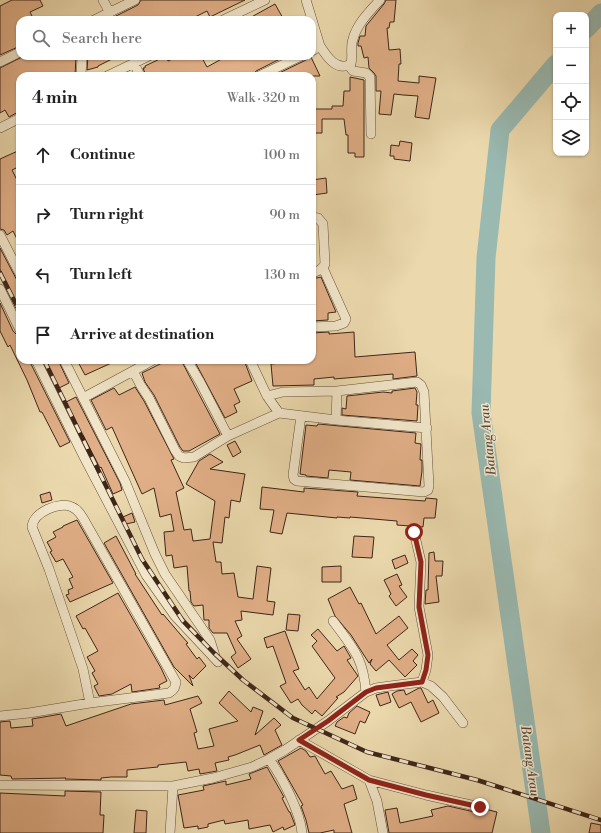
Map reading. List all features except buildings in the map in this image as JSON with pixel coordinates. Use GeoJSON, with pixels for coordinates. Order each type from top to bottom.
{"type":"FeatureCollection","features":[{"type":"Feature","properties":{"kind":"street"},"geometry":{"type":"LineString","coordinates":[[103,0],[110,13]]}},
{"type":"Feature","properties":{"kind":"street"},"geometry":{"type":"LineString","coordinates":[[103,16],[135,0]]}},
{"type":"Feature","properties":{"kind":"street"},"geometry":{"type":"LineString","coordinates":[[231,16],[265,0]]}},
{"type":"Feature","properties":{"kind":"street"},"geometry":{"type":"LineString","coordinates":[[306,0],[309,16]]}},
{"type":"Feature","properties":{"kind":"street"},"geometry":{"type":"LineString","coordinates":[[349,66],[352,61],[353,39],[356,32],[361,22],[380,0]]}},
{"type":"Feature","properties":{"kind":"street"},"geometry":{"type":"LineString","coordinates":[[316,49],[338,66],[349,66]]}},
{"type":"Feature","properties":{"kind":"street"},"geometry":{"type":"LineString","coordinates":[[0,62],[16,54]]}},
{"type":"Feature","properties":{"kind":"street"},"geometry":{"type":"LineString","coordinates":[[82,60],[82,72]]}},
{"type":"Feature","properties":{"kind":"street"},"geometry":{"type":"LineString","coordinates":[[115,72],[140,60]]}},
{"type":"Feature","properties":{"kind":"street"},"geometry":{"type":"LineString","coordinates":[[268,72],[293,60]]}},
{"type":"Feature","properties":{"kind":"street"},"geometry":{"type":"LineString","coordinates":[[134,63],[138,72]]}},
{"type":"Feature","properties":{"kind":"street"},"geometry":{"type":"LineString","coordinates":[[349,66],[353,71],[366,73],[370,77],[371,134]]}},
{"type":"Feature","properties":{"kind":"street"},"geometry":{"type":"LineString","coordinates":[[0,128],[16,120]]}},
{"type":"Feature","properties":{"kind":"street"},"geometry":{"type":"LineString","coordinates":[[316,218],[323,224],[325,264],[323,268],[316,272]]}},
{"type":"Feature","properties":{"kind":"street"},"geometry":{"type":"LineString","coordinates":[[0,235],[16,266]]}},
{"type":"Feature","properties":{"kind":"street"},"geometry":{"type":"LineString","coordinates":[[316,327],[336,326],[344,323],[346,319],[323,268]]}},
{"type":"Feature","properties":{"kind":"street"},"geometry":{"type":"LineString","coordinates":[[0,289],[16,322]]}},
{"type":"Feature","properties":{"kind":"street"},"geometry":{"type":"LineString","coordinates":[[38,364],[84,457],[146,575],[175,616],[218,662],[210,640],[165,574],[125,481],[66,364]]}},
{"type":"Feature","properties":{"kind":"street"},"geometry":{"type":"LineString","coordinates":[[84,398],[144,364]]}},
{"type":"Feature","properties":{"kind":"street"},"geometry":{"type":"LineString","coordinates":[[189,364],[228,436]]}},
{"type":"Feature","properties":{"kind":"street"},"geometry":{"type":"LineString","coordinates":[[252,364],[267,396],[279,413]]}},
{"type":"Feature","properties":{"kind":"street"},"geometry":{"type":"LineString","coordinates":[[133,371],[149,398],[175,450],[179,456],[184,458],[194,457],[228,436],[279,413],[336,420],[427,428]]}},
{"type":"Feature","properties":{"kind":"street"},"geometry":{"type":"LineString","coordinates":[[267,396],[283,392],[337,391],[417,382],[421,385],[424,392],[427,428],[428,490],[424,492],[297,482],[293,475],[301,416]]}},
{"type":"Feature","properties":{"kind":"street"},"geometry":{"type":"LineString","coordinates":[[336,420],[337,391]]}},
{"type":"Feature","properties":{"kind":"street"},"geometry":{"type":"LineString","coordinates":[[0,716],[29,713],[90,702],[169,693],[175,688],[176,682],[80,513],[72,507],[66,505],[52,507],[36,516],[32,522],[32,526],[83,668],[90,702]]}},
{"type":"Feature","properties":{"kind":"street"},"geometry":{"type":"LineString","coordinates":[[414,532],[421,562],[419,607],[428,655],[426,670],[422,682]]}},
{"type":"Feature","properties":{"kind":"street"},"geometry":{"type":"LineString","coordinates":[[333,621],[357,654],[365,676],[366,692]]}},
{"type":"Feature","properties":{"kind":"street"},"geometry":{"type":"LineString","coordinates":[[0,785],[172,786],[231,773],[269,759],[286,750],[366,692],[376,688],[422,682],[431,686],[443,697],[463,722]]}},
{"type":"Feature","properties":{"kind":"street"},"geometry":{"type":"LineString","coordinates":[[299,740],[369,780],[480,807]]}},
{"type":"Feature","properties":{"kind":"street"},"geometry":{"type":"LineString","coordinates":[[269,759],[286,787],[299,820],[302,833]]}},
{"type":"Feature","properties":{"kind":"street"},"geometry":{"type":"LineString","coordinates":[[369,780],[377,801],[383,833]]}},
{"type":"Feature","properties":{"kind":"street"},"geometry":{"type":"LineString","coordinates":[[170,833],[172,786]]}},
{"type":"Feature","properties":{"kind":"waterway","name":"Batang Arau"},"geometry":{"type":"LineString","coordinates":[[589,26],[601,13]]}},
{"type":"Feature","properties":{"kind":"waterway","name":"Batang Arau"},"geometry":{"type":"LineString","coordinates":[[541,833],[481,413],[486,258],[500,130],[553,68]]}},
{"type":"Feature","properties":{"kind":"railway"},"geometry":{"type":"LineString","coordinates":[[0,273],[16,304]]}},
{"type":"Feature","properties":{"kind":"railway"},"geometry":{"type":"LineString","coordinates":[[46,364],[142,559],[183,621],[243,680],[293,718],[367,752],[477,780],[601,820]]}},
{"type":"Feature","properties":{"kind":"route"},"geometry":{"type":"LineString","coordinates":[[414,532],[420,553],[422,572],[419,591],[420,618],[428,655],[426,670],[422,682],[376,688],[366,692],[328,721],[299,740],[369,780],[480,807]]}}]}
